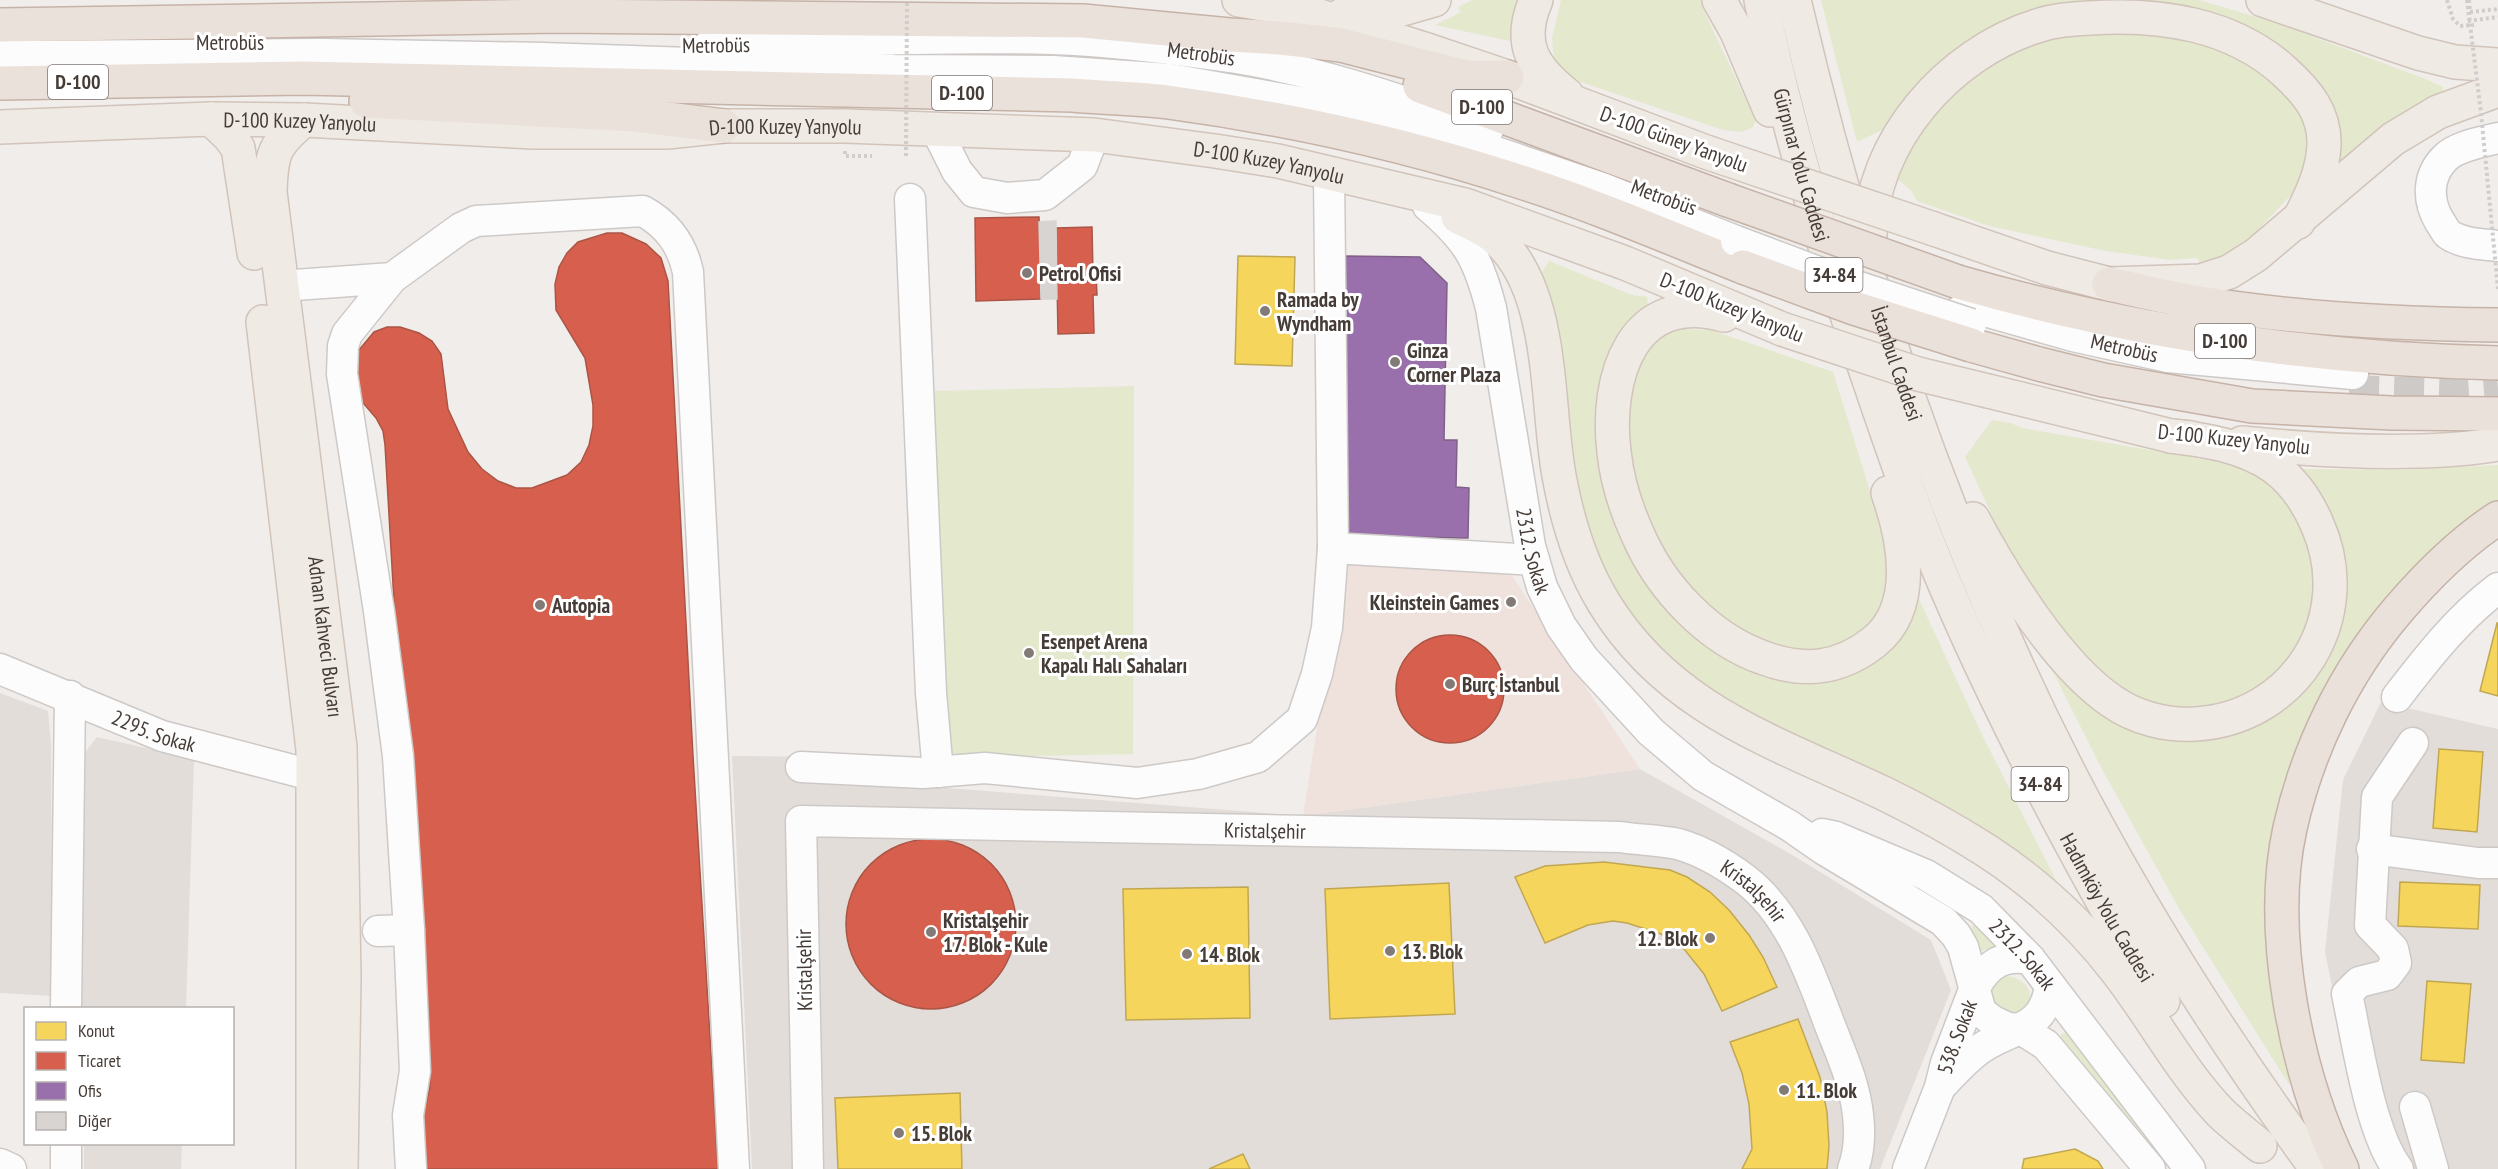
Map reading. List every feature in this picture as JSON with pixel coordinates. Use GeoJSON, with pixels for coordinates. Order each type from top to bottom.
{"type":"FeatureCollection","features":[{"type":"Feature","properties":{"kind":"highway"},"geometry":{"type":"LineString","coordinates":[[742,16],[764,8],[814,0]]}},
{"type":"Feature","properties":{"kind":"highway","name":"D-100"},"geometry":{"type":"LineString","coordinates":[[0,25],[559,16],[742,16],[1083,21],[1230,35],[1255,44],[1404,80],[1480,106],[1734,233],[1854,308],[1966,314],[2026,302],[2141,327],[2275,349],[2356,356],[2498,363]]}},
{"type":"Feature","properties":{"kind":"highway"},"geometry":{"type":"LineString","coordinates":[[1230,35],[1341,45],[1466,77],[1507,77]]}},
{"type":"Feature","properties":{"kind":"highway","name":"D-100"},"geometry":{"type":"LineString","coordinates":[[0,83],[302,78],[1073,95],[1165,102],[1242,113],[1355,136],[1477,169],[1602,210],[1734,233],[1966,314],[2039,364],[2103,380],[2252,406],[2498,414]]}},
{"type":"Feature","properties":{"kind":"highway"},"geometry":{"type":"LineString","coordinates":[[155,81],[271,96],[635,115],[724,126]]}},
{"type":"Feature","properties":{"kind":"highway"},"geometry":{"type":"LineString","coordinates":[[2109,284],[2194,302],[2309,316],[2386,323],[2498,325]]}},
{"type":"Feature","properties":{"kind":"highway"},"geometry":{"type":"LineString","coordinates":[[2342,1169],[2314,1098],[2296,1038],[2287,984],[2283,898],[2290,828],[2326,725],[2344,685],[2372,640],[2410,595],[2448,557],[2498,518]]}},
{"type":"Feature","properties":{"kind":"main road","name":"D-100 Güney Yanyolu"},"geometry":{"type":"LineString","coordinates":[[1239,0],[1307,12],[1507,77],[1706,152],[2047,268],[2109,284],[2201,281],[2229,272],[2256,255],[2298,222],[2393,139],[2438,112],[2498,90]]}},
{"type":"Feature","properties":{"kind":"main road"},"geometry":{"type":"LineString","coordinates":[[1307,12],[1368,8],[1392,12],[1434,0]]}},
{"type":"Feature","properties":{"kind":"main road"},"geometry":{"type":"LineString","coordinates":[[1536,0],[1532,9],[1528,35],[1530,53],[1536,65],[1551,83],[1570,98],[1592,110]]}},
{"type":"Feature","properties":{"kind":"main road"},"geometry":{"type":"LineString","coordinates":[[1719,0],[1737,32],[1775,121],[1798,154]]}},
{"type":"Feature","properties":{"kind":"main road","name":"Gürpınar Yolu Caddesi"},"geometry":{"type":"LineString","coordinates":[[1761,0],[1798,154],[1825,246],[1874,394]]}},
{"type":"Feature","properties":{"kind":"main road","name":"Gürpınar Yolu Caddesi"},"geometry":{"type":"LineString","coordinates":[[1794,0],[1828,134],[1873,289]]}},
{"type":"Feature","properties":{"kind":"main road"},"geometry":{"type":"LineString","coordinates":[[2264,0],[2418,53],[2455,62],[2498,65]]}},
{"type":"Feature","properties":{"kind":"main road"},"geometry":{"type":"LineString","coordinates":[[1873,289],[1870,216],[1876,187],[1902,132],[1923,103],[1973,59],[2004,39],[2037,25],[2065,19],[2145,16],[2185,22],[2252,47],[2277,64],[2314,102],[2323,133],[2324,144],[2320,171],[2298,222]]}},
{"type":"Feature","properties":{"kind":"main road","name":"D-100 Kuzey Yanyolu"},"geometry":{"type":"LineString","coordinates":[[0,127],[211,119],[304,120],[533,132],[667,132],[724,126],[845,126],[1094,135],[1215,150],[1465,205],[1542,231],[1782,329],[1918,374],[2170,436],[2287,448],[2413,450],[2498,444]]}},
{"type":"Feature","properties":{"kind":"main road","name":"Adnan Kahveci Bulvarı"},"geometry":{"type":"LineString","coordinates":[[211,119],[234,141],[243,171],[276,432],[328,777],[344,978],[341,1169]]}},
{"type":"Feature","properties":{"kind":"main road","name":"Adnan Kahveci Bulvarı"},"geometry":{"type":"LineString","coordinates":[[304,120],[274,150],[270,192],[338,719],[328,777],[313,1169]]}},
{"type":"Feature","properties":{"kind":"main road"},"geometry":{"type":"LineString","coordinates":[[1413,194],[1492,236],[1510,255],[1527,281],[1541,329],[1560,480],[1572,529],[1604,603],[1631,639],[1663,675],[1711,711],[1769,742],[1884,794],[1948,827],[1991,854],[2043,895],[2086,934],[2116,970],[2188,1073],[2221,1112],[2268,1158]]}},
{"type":"Feature","properties":{"kind":"main road","name":"İstanbul Caddesi"},"geometry":{"type":"LineString","coordinates":[[1873,289],[1923,439]]}},
{"type":"Feature","properties":{"kind":"main road"},"geometry":{"type":"LineString","coordinates":[[1782,329],[1707,310],[1684,309],[1662,317],[1640,331],[1627,349],[1617,381],[1613,423],[1614,452],[1619,481],[1631,518],[1650,558],[1669,586],[1697,617],[1724,638],[1753,654],[1779,664],[1803,668],[1829,665],[1855,655],[1877,640],[1892,619],[1901,599],[1903,561],[1898,528],[1875,446],[1872,417],[1874,394]]}},
{"type":"Feature","properties":{"kind":"main road","name":"Hadımköy Yolu Caddesi"},"geometry":{"type":"LineString","coordinates":[[1874,394],[1926,538],[2025,756],[2079,860],[2128,944],[2268,1158]]}},
{"type":"Feature","properties":{"kind":"main road"},"geometry":{"type":"LineString","coordinates":[[1923,439],[2021,599],[2064,656],[2093,687],[2115,704],[2146,718],[2175,725],[2218,723],[2270,699],[2290,683],[2307,663],[2326,622],[2331,600],[2329,560],[2311,510],[2276,468],[2262,459],[2207,440],[2170,436]]}},
{"type":"Feature","properties":{"kind":"main road","name":"Hadımköy Yolu Caddesi"},"geometry":{"type":"LineString","coordinates":[[1923,439],[2005,641],[2049,733],[2112,851],[2144,908],[2211,1016],[2317,1169]]}},
{"type":"Feature","properties":{"kind":"street","name":"Metrobüs"},"geometry":{"type":"LineString","coordinates":[[0,43],[233,42],[700,46],[981,38],[1115,43],[1239,59],[1334,80],[1500,134],[1734,233]]}},
{"type":"Feature","properties":{"kind":"street","name":"Metrobüs"},"geometry":{"type":"LineString","coordinates":[[0,56],[321,54],[543,57],[894,70],[1053,71],[1170,79],[1329,107],[1482,148],[1734,233]]}},
{"type":"Feature","properties":{"kind":"street"},"geometry":{"type":"LineString","coordinates":[[936,129],[957,171],[974,192],[1007,198],[1045,195],[1082,166],[1094,135]]}},
{"type":"Feature","properties":{"kind":"street"},"geometry":{"type":"LineString","coordinates":[[2498,138],[2474,144],[2447,156],[2436,170],[2430,190],[2433,211],[2447,233],[2466,242],[2498,246]]}},
{"type":"Feature","properties":{"kind":"street"},"geometry":{"type":"LineString","coordinates":[[801,767],[938,772],[985,768],[1137,783],[1198,774],[1257,757],[1302,719],[1317,674],[1327,627],[1333,548],[1329,174]]}},
{"type":"Feature","properties":{"kind":"street","name":"2312. Sokak"},"geometry":{"type":"LineString","coordinates":[[1413,194],[1446,221],[1473,252],[1483,278],[1491,308],[1520,493],[1534,560],[1542,587],[1561,626],[1584,659],[1643,723],[1703,776],[1790,826],[1823,849],[1943,921],[1963,947],[1981,1012],[2008,1028],[2021,1029],[2046,1046],[2150,1169]]}},
{"type":"Feature","properties":{"kind":"street"},"geometry":{"type":"LineString","coordinates":[[910,199],[930,682],[938,772]]}},
{"type":"Feature","properties":{"kind":"street"},"geometry":{"type":"LineString","coordinates":[[411,1169],[408,1115],[415,1071],[398,756],[377,600],[342,374],[343,346],[347,334],[392,278],[461,228],[476,221],[643,211],[653,216],[671,232],[685,258],[688,272],[734,1169]]}},
{"type":"Feature","properties":{"kind":"street"},"geometry":{"type":"LineString","coordinates":[[281,286],[392,278]]}},
{"type":"Feature","properties":{"kind":"street","name":"Metrobüs"},"geometry":{"type":"LineString","coordinates":[[1966,314],[2165,371],[2351,382]]}},
{"type":"Feature","properties":{"kind":"street"},"geometry":{"type":"LineString","coordinates":[[1333,548],[1534,560]]}},
{"type":"Feature","properties":{"kind":"street"},"geometry":{"type":"LineString","coordinates":[[2397,697],[2430,653],[2498,588]]}},
{"type":"Feature","properties":{"kind":"street","name":"2295. Sokak"},"geometry":{"type":"LineString","coordinates":[[0,669],[70,696],[162,736],[328,777]]}},
{"type":"Feature","properties":{"kind":"street"},"geometry":{"type":"LineString","coordinates":[[66,1007],[70,696]]}},
{"type":"Feature","properties":{"kind":"street"},"geometry":{"type":"LineString","coordinates":[[2398,1169],[2389,1157],[2367,1089],[2347,994],[2359,982],[2388,975],[2396,963],[2393,949],[2370,925],[2372,849],[2377,797],[2413,743]]}},
{"type":"Feature","properties":{"kind":"street","name":"Kristalşehir"},"geometry":{"type":"LineString","coordinates":[[808,1169],[801,821],[1600,837],[1678,844],[1716,859],[1748,881],[1778,913],[1794,938],[1815,986],[1854,1090],[1858,1115],[1858,1138],[1853,1169]]}},
{"type":"Feature","properties":{"kind":"street","name":"2312. Sokak"},"geometry":{"type":"LineString","coordinates":[[1790,826],[1836,837],[1926,875],[1981,909],[2030,959],[2190,1169]]}},
{"type":"Feature","properties":{"kind":"street"},"geometry":{"type":"LineString","coordinates":[[2372,849],[2478,863],[2498,863]]}},
{"type":"Feature","properties":{"kind":"street"},"geometry":{"type":"LineString","coordinates":[[378,931],[409,930]]}},
{"type":"Feature","properties":{"kind":"street"},"geometry":{"type":"LineString","coordinates":[[1975,987],[1992,966],[2003,959],[2016,957],[2030,959]]}},
{"type":"Feature","properties":{"kind":"street"},"geometry":{"type":"LineString","coordinates":[[2021,1029],[2038,1019],[2044,1010],[2050,986]]}},
{"type":"Feature","properties":{"kind":"street","name":"538. Sokak"},"geometry":{"type":"LineString","coordinates":[[1908,1169],[1940,1088],[1975,987]]}},
{"type":"Feature","properties":{"kind":"street","name":"538. Sokak"},"geometry":{"type":"LineString","coordinates":[[1940,1088],[1983,1047],[2021,1029]]}},
{"type":"Feature","properties":{"kind":"street"},"geometry":{"type":"LineString","coordinates":[[2415,1107],[2433,1169]]}},
{"type":"Feature","properties":{"kind":"street"},"geometry":{"type":"LineString","coordinates":[[66,1145],[66,1169]]}},
{"type":"Feature","properties":{"kind":"street"},"geometry":{"type":"LineString","coordinates":[[0,1164],[11,1169]]}},
{"type":"Feature","properties":{"kind":"path"},"geometry":{"type":"LineString","coordinates":[[906,156],[907,0]]}},
{"type":"Feature","properties":{"kind":"path"},"geometry":{"type":"LineString","coordinates":[[2447,0],[2453,19],[2460,26],[2475,25],[2468,24]]}},
{"type":"Feature","properties":{"kind":"path"},"geometry":{"type":"LineString","coordinates":[[2468,0],[2470,12],[2498,9]]}},
{"type":"Feature","properties":{"kind":"path"},"geometry":{"type":"LineString","coordinates":[[2468,0],[2468,24],[2481,114],[2498,289]]}},
{"type":"Feature","properties":{"kind":"path"},"geometry":{"type":"LineString","coordinates":[[2468,24],[2498,17]]}},
{"type":"Feature","properties":{"kind":"shaded area","name":"Burç İstanbul"},"geometry":{"type":"Polygon","coordinates":[[[1344,558],[1507,568],[1640,769],[1303,816],[1344,558]]]}},
{"type":"Feature","properties":{"kind":"shaded area"},"geometry":{"type":"Polygon","coordinates":[[[0,693],[48,711],[51,743],[52,996],[0,993],[0,693]]]}},
{"type":"Feature","properties":{"kind":"shaded area"},"geometry":{"type":"Polygon","coordinates":[[[2381,702],[2498,729],[2498,1169],[2413,1169],[2384,1165],[2347,1060],[2325,952],[2343,780],[2381,702]]]}},
{"type":"Feature","properties":{"kind":"shaded area"},"geometry":{"type":"Polygon","coordinates":[[[97,737],[194,759],[186,1007],[82,1007],[79,760],[97,737]]]}},
{"type":"Feature","properties":{"kind":"shaded area"},"geometry":{"type":"Polygon","coordinates":[[[732,756],[921,758],[922,786],[1303,816],[1640,769],[1794,856],[1931,940],[1951,990],[1880,1169],[752,1169],[732,756]]]}},
{"type":"Feature","properties":{"kind":"shaded area"},"geometry":{"type":"Polygon","coordinates":[[[84,1145],[182,1145],[181,1169],[84,1169],[84,1145]]]}},
{"type":"Feature","properties":{"kind":"green space"},"geometry":{"type":"Polygon","coordinates":[[[1473,0],[1521,0],[1510,41],[1435,25],[1461,12],[1458,7],[1473,0]]]}},
{"type":"Feature","properties":{"kind":"green space"},"geometry":{"type":"Polygon","coordinates":[[[1561,0],[1705,0],[1707,4],[1702,7],[1756,121],[1752,128],[1742,132],[1723,130],[1572,79],[1554,62],[1552,38],[1561,0]]]}},
{"type":"Feature","properties":{"kind":"green space"},"geometry":{"type":"Polygon","coordinates":[[[1821,0],[2199,0],[2273,22],[2423,78],[2443,87],[2443,92],[2374,132],[2340,161],[2341,133],[2334,108],[2320,86],[2301,66],[2061,6],[1886,128],[1857,142],[1821,0]]]}},
{"type":"Feature","properties":{"kind":"green space"},"geometry":{"type":"Polygon","coordinates":[[[2080,30],[2152,31],[2205,41],[2244,61],[2297,96],[2308,130],[2308,151],[2301,177],[2290,196],[2256,232],[2230,252],[2201,264],[2197,258],[2171,260],[2106,251],[1989,226],[1917,201],[1911,190],[1894,176],[1906,150],[1950,91],[2028,40],[2080,30]]]}},
{"type":"Feature","properties":{"kind":"green space"},"geometry":{"type":"Polygon","coordinates":[[[1549,261],[1632,295],[1647,297],[1648,309],[1622,337],[1628,545],[1805,682],[1840,678],[1875,661],[1917,595],[1982,735],[2063,894],[1727,704],[1687,673],[1636,619],[1621,599],[1609,577],[1598,554],[1585,516],[1577,477],[1558,334],[1552,303],[1542,272],[1549,261]]]}},
{"type":"Feature","properties":{"kind":"green space"},"geometry":{"type":"Polygon","coordinates":[[[1682,329],[1711,330],[1833,372],[1892,562],[1884,610],[1846,650],[1793,657],[1731,629],[1673,573],[1636,494],[1629,454],[1629,394],[1639,359],[1654,339],[1682,329]]]}},
{"type":"Feature","properties":{"kind":"green space","name":"Esenpet Arena Kapalı Halı Sahaları"},"geometry":{"type":"Polygon","coordinates":[[[1134,386],[1133,754],[921,758],[933,391],[1134,386]]]}},
{"type":"Feature","properties":{"kind":"green space"},"geometry":{"type":"Polygon","coordinates":[[[1992,420],[2011,423],[2022,428],[2236,465],[2267,482],[2277,493],[2280,491],[2302,524],[2318,569],[2312,619],[2296,656],[2235,704],[2189,713],[2148,706],[2116,690],[2056,630],[2061,626],[2009,552],[1965,457],[1992,420]]]}},
{"type":"Feature","properties":{"kind":"green space"},"geometry":{"type":"Polygon","coordinates":[[[2498,465],[2498,503],[2367,627],[2341,659],[2297,748],[2286,794],[2296,1086],[2288,1083],[2181,912],[2102,769],[2049,664],[2123,722],[2293,697],[2330,525],[2302,469],[2405,470],[2498,465]]]}},
{"type":"Feature","properties":{"kind":"green space"},"geometry":{"type":"Polygon","coordinates":[[[1975,923],[2000,945],[1979,952],[1968,932],[1975,923]]]}},
{"type":"Feature","properties":{"kind":"green space"},"geometry":{"type":"Polygon","coordinates":[[[2003,976],[2021,981],[2030,995],[2027,1007],[2016,1017],[1996,1014],[1988,990],[2003,976]]]}},
{"type":"Feature","properties":{"kind":"green space"},"geometry":{"type":"Polygon","coordinates":[[[2068,1030],[2170,1169],[2055,1040],[2068,1030]]]}},
{"type":"Feature","properties":{"kind":"building: Konut","name":"Ramada by Wyndham"},"geometry":{"type":"Polygon","coordinates":[[[1238,256],[1295,257],[1292,366],[1235,364],[1238,256]]]}},
{"type":"Feature","properties":{"kind":"building: Konut"},"geometry":{"type":"Polygon","coordinates":[[[2498,623],[2498,696],[2480,691],[2498,623]]]}},
{"type":"Feature","properties":{"kind":"building: Konut"},"geometry":{"type":"Polygon","coordinates":[[[2439,749],[2483,752],[2477,832],[2433,828],[2439,749]]]}},
{"type":"Feature","properties":{"kind":"building: Konut","name":"12. Blok"},"geometry":{"type":"Polygon","coordinates":[[[1604,862],[1670,870],[1687,877],[1710,892],[1729,910],[1749,935],[1763,957],[1777,987],[1722,1011],[1704,974],[1684,949],[1661,934],[1627,923],[1613,921],[1588,925],[1545,943],[1515,877],[1545,866],[1604,862]]]}},
{"type":"Feature","properties":{"kind":"building: Konut"},"geometry":{"type":"Polygon","coordinates":[[[2400,882],[2480,885],[2478,929],[2398,926],[2400,882]]]}},
{"type":"Feature","properties":{"kind":"building: Konut","name":"13. Blok"},"geometry":{"type":"Polygon","coordinates":[[[1449,883],[1455,1014],[1330,1019],[1325,889],[1449,883]]]}},
{"type":"Feature","properties":{"kind":"building: Konut","name":"14. Blok"},"geometry":{"type":"Polygon","coordinates":[[[1248,887],[1250,1018],[1126,1020],[1123,889],[1248,887]]]}},
{"type":"Feature","properties":{"kind":"building: Konut"},"geometry":{"type":"Polygon","coordinates":[[[2427,981],[2471,984],[2464,1063],[2421,1060],[2427,981]]]}},
{"type":"Feature","properties":{"kind":"building: Konut","name":"11. Blok"},"geometry":{"type":"Polygon","coordinates":[[[1798,1019],[1820,1077],[1827,1112],[1829,1146],[1827,1169],[1742,1169],[1752,1149],[1749,1104],[1742,1073],[1730,1042],[1798,1019]]]}},
{"type":"Feature","properties":{"kind":"building: Konut","name":"15. Blok"},"geometry":{"type":"Polygon","coordinates":[[[960,1093],[962,1169],[838,1169],[835,1098],[960,1093]]]}},
{"type":"Feature","properties":{"kind":"building: Konut"},"geometry":{"type":"Polygon","coordinates":[[[2075,1149],[2098,1161],[2103,1169],[2022,1169],[2024,1159],[2075,1149]]]}},
{"type":"Feature","properties":{"kind":"building: Konut"},"geometry":{"type":"Polygon","coordinates":[[[1243,1154],[1250,1169],[1209,1169],[1243,1154]]]}},
{"type":"Feature","properties":{"kind":"building: Ticaret"},"geometry":{"type":"Polygon","coordinates":[[[1039,217],[1041,299],[976,301],[975,218],[1039,217]]]}},
{"type":"Feature","properties":{"kind":"building: Ticaret"},"geometry":{"type":"Polygon","coordinates":[[[1092,227],[1093,274],[1096,274],[1097,295],[1093,295],[1094,333],[1058,334],[1056,228],[1092,227]]]}},
{"type":"Feature","properties":{"kind":"building: Ticaret","name":"Autopia"},"geometry":{"type":"Polygon","coordinates":[[[607,233],[622,233],[646,244],[661,258],[668,281],[718,1169],[426,1169],[423,1115],[430,1087],[411,754],[401,723],[385,445],[383,431],[376,418],[358,397],[354,356],[374,332],[387,327],[400,327],[419,333],[432,341],[441,354],[448,409],[468,452],[482,469],[498,481],[516,488],[532,488],[567,475],[581,462],[589,445],[593,426],[593,405],[585,358],[556,310],[555,284],[559,267],[567,253],[578,242],[607,233]]]}},
{"type":"Feature","properties":{"kind":"building: Ticaret","name":"Burç İstanbul"},"geometry":{"type":"Polygon","coordinates":[[[1450,635],[1471,639],[1488,651],[1500,668],[1504,689],[1500,710],[1488,727],[1471,739],[1450,743],[1429,739],[1412,727],[1400,710],[1396,689],[1400,668],[1412,651],[1429,639],[1450,635]]]}},
{"type":"Feature","properties":{"kind":"building: Ticaret","name":"Kristalşehir 17. Blok - Kule"},"geometry":{"type":"Polygon","coordinates":[[[931,839],[963,846],[978,853],[991,864],[1002,877],[1009,892],[1016,924],[1009,956],[1002,971],[991,984],[978,995],[963,1002],[931,1009],[899,1002],[884,995],[871,984],[860,971],[853,956],[846,924],[853,892],[860,877],[871,864],[884,853],[899,846],[931,839]]]}},
{"type":"Feature","properties":{"kind":"building: Ofis","name":"Ginza Corner Plaza"},"geometry":{"type":"Polygon","coordinates":[[[1346,256],[1420,257],[1447,283],[1444,440],[1457,440],[1456,487],[1469,488],[1468,538],[1341,536],[1346,256]]]}},
{"type":"Feature","properties":{"kind":"building: Diğer"},"geometry":{"type":"Polygon","coordinates":[[[1056,221],[1057,299],[1041,299],[1039,222],[1056,221]]]}},
{"type":"Feature","properties":{"kind":"tunnel"},"geometry":{"type":"LineString","coordinates":[[2349,390],[2445,393],[2498,389]]}},
{"type":"Feature","properties":{"kind":"place","name":"Petrol Ofisi"},"geometry":{"type":"Point","coordinates":[1027,273]}},
{"type":"Feature","properties":{"kind":"place","name":"Ramada by Wyndham"},"geometry":{"type":"Point","coordinates":[1265,311]}},
{"type":"Feature","properties":{"kind":"place","name":"Ginza Corner Plaza"},"geometry":{"type":"Point","coordinates":[1395,362]}},
{"type":"Feature","properties":{"kind":"place","name":"Kleinstein Games"},"geometry":{"type":"Point","coordinates":[1511,602]}},
{"type":"Feature","properties":{"kind":"place","name":"Autopia"},"geometry":{"type":"Point","coordinates":[540,605]}},
{"type":"Feature","properties":{"kind":"place","name":"Esenpet Arena Kapalı Halı Sahaları"},"geometry":{"type":"Point","coordinates":[1029,653]}},
{"type":"Feature","properties":{"kind":"place","name":"Burç İstanbul"},"geometry":{"type":"Point","coordinates":[1450,684]}},
{"type":"Feature","properties":{"kind":"place","name":"Kristalşehir 17. Blok - Kule"},"geometry":{"type":"Point","coordinates":[931,932]}},
{"type":"Feature","properties":{"kind":"place","name":"12. Blok"},"geometry":{"type":"Point","coordinates":[1710,938]}},
{"type":"Feature","properties":{"kind":"place","name":"13. Blok"},"geometry":{"type":"Point","coordinates":[1390,951]}},
{"type":"Feature","properties":{"kind":"place","name":"14. Blok"},"geometry":{"type":"Point","coordinates":[1187,954]}},
{"type":"Feature","properties":{"kind":"place","name":"11. Blok"},"geometry":{"type":"Point","coordinates":[1784,1090]}},
{"type":"Feature","properties":{"kind":"place","name":"15. Blok"},"geometry":{"type":"Point","coordinates":[899,1133]}}]}
